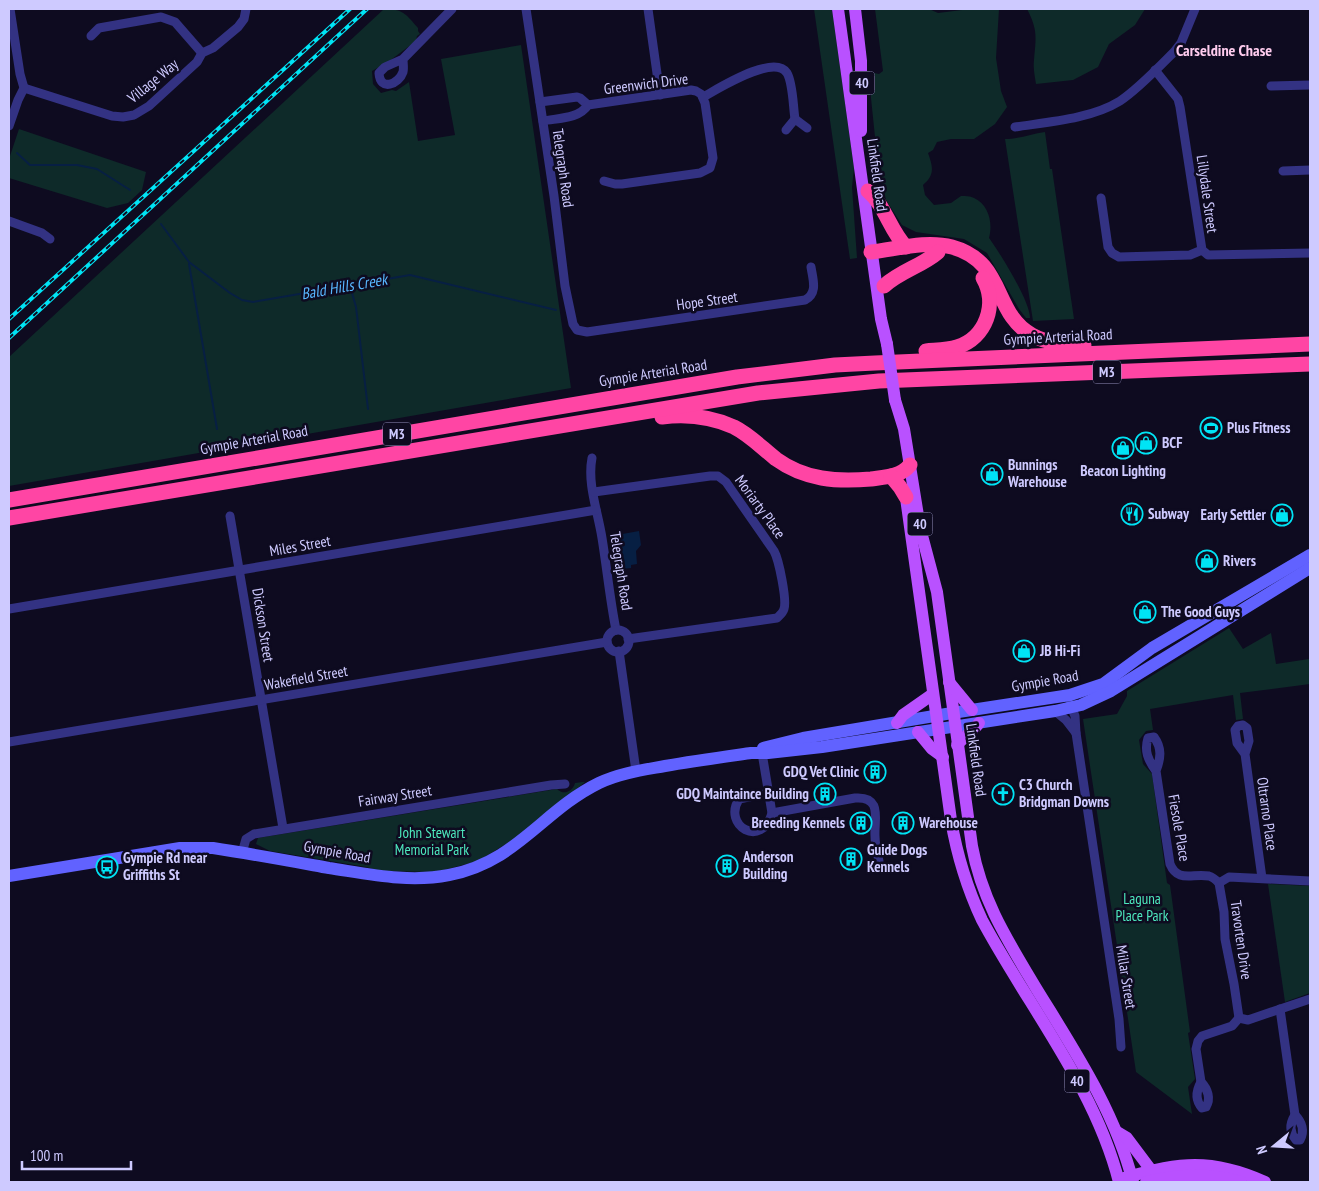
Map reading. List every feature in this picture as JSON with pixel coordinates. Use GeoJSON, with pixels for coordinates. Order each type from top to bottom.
{"type":"FeatureCollection","features":[{"type":"Feature","properties":{"kind":"highway"},"geometry":{"type":"LineString","coordinates":[[868,191],[875,197],[894,233],[906,247]]}},
{"type":"Feature","properties":{"kind":"highway"},"geometry":{"type":"LineString","coordinates":[[876,255],[906,247],[928,244],[940,245],[964,252],[983,265],[990,274],[1012,318],[1030,334],[1042,340],[1065,344],[1118,345],[1136,352]]}},
{"type":"Feature","properties":{"kind":"highway"},"geometry":{"type":"LineString","coordinates":[[876,255],[927,251],[961,258],[982,274],[989,291],[989,312],[981,329],[969,341],[951,349],[924,351],[907,361]]}},
{"type":"Feature","properties":{"kind":"highway"},"geometry":{"type":"LineString","coordinates":[[884,286],[893,278],[931,258],[938,252]]}},
{"type":"Feature","properties":{"kind":"highway","name":"Gympie Arterial Road"},"geometry":{"type":"LineString","coordinates":[[9,500],[737,377],[835,365],[1310,344]]}},
{"type":"Feature","properties":{"kind":"highway","name":"M3"},"geometry":{"type":"LineString","coordinates":[[9,518],[758,393],[879,381],[1310,364]]}},
{"type":"Feature","properties":{"kind":"highway"},"geometry":{"type":"LineString","coordinates":[[635,413],[652,418],[668,416],[699,417],[732,426],[749,436],[776,459],[789,467],[803,474],[821,479],[855,480],[901,471],[900,487],[906,497]]}},
{"type":"Feature","properties":{"kind":"main road","name":"Linkfield Road"},"geometry":{"type":"LineString","coordinates":[[838,9],[876,255],[884,286],[887,344],[895,400],[904,429],[901,471],[920,528],[937,592],[952,712],[974,857],[988,903],[1002,932],[1092,1081],[1117,1132],[1132,1179]]}},
{"type":"Feature","properties":{"kind":"main road","name":"Linkfield Road"},"geometry":{"type":"LineString","coordinates":[[855,9],[862,80],[862,152],[876,255],[881,319],[887,344]]}},
{"type":"Feature","properties":{"kind":"main road","name":"40"},"geometry":{"type":"LineString","coordinates":[[906,497],[956,848],[966,883],[976,908],[998,950],[1082,1089],[1103,1133],[1119,1181],[1148,1176],[1175,1166],[1205,1165],[1238,1171],[1265,1182]]}},
{"type":"Feature","properties":{"kind":"main road","name":"Gympie Road"},"geometry":{"type":"LineString","coordinates":[[757,753],[786,741],[952,712],[1078,694],[1103,684],[1152,648],[1310,555]]}},
{"type":"Feature","properties":{"kind":"main road","name":"Gympie Road"},"geometry":{"type":"LineString","coordinates":[[9,876],[189,847],[204,847],[390,878],[430,878],[449,875],[476,868],[495,859],[517,845],[562,806],[580,794],[604,780],[636,771],[757,753],[822,747],[979,723],[1072,708],[1093,701],[1310,568]]}},
{"type":"Feature","properties":{"kind":"main road"},"geometry":{"type":"LineString","coordinates":[[949,682],[972,710]]}},
{"type":"Feature","properties":{"kind":"main road"},"geometry":{"type":"LineString","coordinates":[[897,723],[903,715],[933,694]]}},
{"type":"Feature","properties":{"kind":"main road"},"geometry":{"type":"LineString","coordinates":[[957,745],[964,737],[974,731],[979,723]]}},
{"type":"Feature","properties":{"kind":"main road"},"geometry":{"type":"LineString","coordinates":[[918,732],[932,749],[942,757]]}},
{"type":"Feature","properties":{"kind":"main road","name":"40"},"geometry":{"type":"LineString","coordinates":[[1117,1132],[1126,1138],[1148,1176],[1163,1180],[1188,1175],[1204,1175],[1241,1182]]}},
{"type":"Feature","properties":{"kind":"street"},"geometry":{"type":"LineString","coordinates":[[9,126],[24,88],[10,9]]}},
{"type":"Feature","properties":{"kind":"street","name":"Village Way"},"geometry":{"type":"LineString","coordinates":[[24,88],[112,116],[123,118],[134,115],[149,106],[197,62],[202,53],[213,48],[238,27],[244,19],[246,9]]}},
{"type":"Feature","properties":{"kind":"street"},"geometry":{"type":"LineString","coordinates":[[403,59],[452,9]]}},
{"type":"Feature","properties":{"kind":"street","name":"Telegraph Road"},"geometry":{"type":"LineString","coordinates":[[526,9],[565,286],[573,324],[577,330]]}},
{"type":"Feature","properties":{"kind":"street"},"geometry":{"type":"LineString","coordinates":[[648,9],[660,95]]}},
{"type":"Feature","properties":{"kind":"street"},"geometry":{"type":"LineString","coordinates":[[1015,127],[1085,115],[1121,101],[1174,52],[1181,43],[1195,9]]}},
{"type":"Feature","properties":{"kind":"street"},"geometry":{"type":"LineString","coordinates":[[91,36],[99,28],[161,17],[175,22],[202,53]]}},
{"type":"Feature","properties":{"kind":"street"},"geometry":{"type":"LineString","coordinates":[[703,97],[751,72],[778,67],[785,71],[789,78],[795,119],[807,128]]}},
{"type":"Feature","properties":{"kind":"street","name":"Lillydale Street"},"geometry":{"type":"LineString","coordinates":[[1155,70],[1178,99],[1180,106],[1202,250],[1208,255],[1310,253]]}},
{"type":"Feature","properties":{"kind":"street"},"geometry":{"type":"LineString","coordinates":[[1271,86],[1310,85]]}},
{"type":"Feature","properties":{"kind":"street","name":"Greenwich Drive"},"geometry":{"type":"LineString","coordinates":[[543,121],[577,115],[588,105],[694,90],[699,92],[703,97],[713,158],[710,168],[700,173],[622,184],[604,181]]}},
{"type":"Feature","properties":{"kind":"street","name":"Greenwich Drive"},"geometry":{"type":"LineString","coordinates":[[540,102],[580,98],[588,105]]}},
{"type":"Feature","properties":{"kind":"street"},"geometry":{"type":"LineString","coordinates":[[786,130],[795,119]]}},
{"type":"Feature","properties":{"kind":"street"},"geometry":{"type":"LineString","coordinates":[[1283,171],[1310,170]]}},
{"type":"Feature","properties":{"kind":"street"},"geometry":{"type":"LineString","coordinates":[[1101,198],[1108,247],[1112,254],[1119,257],[1190,255],[1202,250]]}},
{"type":"Feature","properties":{"kind":"street"},"geometry":{"type":"LineString","coordinates":[[9,221],[42,233],[50,239]]}},
{"type":"Feature","properties":{"kind":"street","name":"Hope Street"},"geometry":{"type":"LineString","coordinates":[[577,330],[587,332],[800,302],[809,298],[813,290],[811,267]]}},
{"type":"Feature","properties":{"kind":"street","name":"Telegraph Road"},"geometry":{"type":"LineString","coordinates":[[592,458],[590,471],[616,630]]}},
{"type":"Feature","properties":{"kind":"street","name":"Moriarty Place"},"geometry":{"type":"LineString","coordinates":[[594,492],[718,476],[728,485],[778,558],[785,603],[784,610],[776,618],[628,639]]}},
{"type":"Feature","properties":{"kind":"street","name":"Miles Street"},"geometry":{"type":"LineString","coordinates":[[9,609],[596,510]]}},
{"type":"Feature","properties":{"kind":"street","name":"Dickson Street"},"geometry":{"type":"LineString","coordinates":[[230,516],[283,828]]}},
{"type":"Feature","properties":{"kind":"street"},"geometry":{"type":"LineString","coordinates":[[616,630],[626,633],[628,639],[627,646],[619,651],[612,650],[607,642],[608,636],[616,630]]}},
{"type":"Feature","properties":{"kind":"street","name":"Wakefield Street"},"geometry":{"type":"LineString","coordinates":[[9,742],[607,642]]}},
{"type":"Feature","properties":{"kind":"street"},"geometry":{"type":"LineString","coordinates":[[619,651],[636,771]]}},
{"type":"Feature","properties":{"kind":"street"},"geometry":{"type":"LineString","coordinates":[[1062,697],[1072,708]]}},
{"type":"Feature","properties":{"kind":"street","name":"Millar Street"},"geometry":{"type":"LineString","coordinates":[[1072,708],[1075,716],[1119,1018],[1121,1047]]}},
{"type":"Feature","properties":{"kind":"street"},"geometry":{"type":"LineString","coordinates":[[1055,711],[1066,720],[1076,733]]}},
{"type":"Feature","properties":{"kind":"street"},"geometry":{"type":"LineString","coordinates":[[757,753],[769,793],[772,813],[769,822],[764,828],[756,832],[748,832],[737,823],[735,805],[739,799],[769,793]]}},
{"type":"Feature","properties":{"kind":"street","name":"Oltrarno Place"},"geometry":{"type":"LineString","coordinates":[[1245,754],[1262,878]]}},
{"type":"Feature","properties":{"kind":"street","name":"Fiesole Place"},"geometry":{"type":"LineString","coordinates":[[1156,771],[1170,864],[1173,872],[1180,875],[1211,876],[1219,882]]}},
{"type":"Feature","properties":{"kind":"street","name":"Fairway Street"},"geometry":{"type":"LineString","coordinates":[[242,853],[244,841],[249,836],[283,828],[565,784]]}},
{"type":"Feature","properties":{"kind":"street"},"geometry":{"type":"LineString","coordinates":[[772,813],[855,798],[866,799],[876,809],[875,838],[879,861]]}},
{"type":"Feature","properties":{"kind":"street","name":"Travorten Drive"},"geometry":{"type":"LineString","coordinates":[[1238,1018],[1234,984],[1225,939],[1224,912],[1219,882],[1229,877],[1310,881]]}},
{"type":"Feature","properties":{"kind":"street"},"geometry":{"type":"LineString","coordinates":[[1201,1082],[1196,1049],[1202,1036],[1232,1026],[1238,1018],[1248,1020],[1310,999]]}},
{"type":"Feature","properties":{"kind":"street"},"geometry":{"type":"LineString","coordinates":[[1280,1009],[1295,1115]]}},
{"type":"Feature","properties":{"kind":"green space"},"geometry":{"type":"Polygon","coordinates":[[[384,9],[404,13],[418,28],[420,34],[417,36],[416,41],[388,62],[372,71],[373,84],[381,93],[392,90],[396,91],[409,82],[418,141],[455,135],[441,59],[521,45],[571,388],[9,486],[9,357],[384,9]]]}},
{"type":"Feature","properties":{"kind":"green space"},"geometry":{"type":"Polygon","coordinates":[[[814,9],[832,9],[854,168],[852,187],[857,258],[850,259],[814,9]]]}},
{"type":"Feature","properties":{"kind":"green space"},"geometry":{"type":"Polygon","coordinates":[[[875,9],[929,9],[938,13],[970,9],[999,9],[996,58],[1001,91],[1007,107],[995,124],[974,139],[951,139],[937,142],[933,150],[928,153],[932,170],[930,178],[923,185],[925,195],[934,205],[951,203],[961,196],[968,196],[983,205],[989,215],[989,238],[1020,289],[1029,310],[1030,318],[1026,318],[1019,309],[987,253],[964,239],[916,232],[902,225],[886,200],[878,166],[871,98],[870,80],[874,73],[879,74],[883,71],[875,9]]]}},
{"type":"Feature","properties":{"kind":"green space"},"geometry":{"type":"Polygon","coordinates":[[[1027,9],[1145,9],[1135,25],[1109,44],[1098,67],[1073,80],[1036,84],[1034,66],[1035,34],[1027,9]]]}},
{"type":"Feature","properties":{"kind":"green space"},"geometry":{"type":"Polygon","coordinates":[[[19,129],[146,172],[142,190],[128,203],[107,208],[9,178],[9,159],[19,129]]]}},
{"type":"Feature","properties":{"kind":"green space"},"geometry":{"type":"Polygon","coordinates":[[[1045,132],[1074,319],[1033,321],[1005,139],[1045,132]]]}},
{"type":"Feature","properties":{"kind":"green space","name":"Laguna Place Park"},"geometry":{"type":"Polygon","coordinates":[[[1229,628],[1243,649],[1271,633],[1276,664],[1309,659],[1310,684],[1240,693],[1243,719],[1236,720],[1233,695],[1150,709],[1153,730],[1146,731],[1139,740],[1143,764],[1152,774],[1167,883],[1170,885],[1195,1079],[1188,1087],[1192,1114],[1136,1072],[1083,719],[1117,714],[1127,696],[1127,691],[1229,628]]]}},
{"type":"Feature","properties":{"kind":"green space","name":"John Stewart Memorial Park"},"geometry":{"type":"Polygon","coordinates":[[[585,782],[524,833],[478,861],[436,872],[381,871],[270,851],[256,844],[258,838],[557,789],[565,792],[570,790],[575,783],[585,782]]]}},
{"type":"Feature","properties":{"kind":"green space"},"geometry":{"type":"Polygon","coordinates":[[[1268,884],[1310,886],[1310,993],[1285,1002],[1268,884]]]}},
{"type":"Feature","properties":{"kind":"water"},"geometry":{"type":"Polygon","coordinates":[[[639,531],[641,545],[636,551],[637,564],[631,565],[631,568],[621,569],[617,535],[639,531]]]}},
{"type":"Feature","properties":{"kind":"waterway","name":"Bald Hills Creek"},"geometry":{"type":"LineString","coordinates":[[17,153],[30,165],[77,165],[97,169],[130,190]]}},
{"type":"Feature","properties":{"kind":"waterway","name":"Bald Hills Creek"},"geometry":{"type":"LineString","coordinates":[[161,224],[189,262],[242,300],[253,302],[410,275],[556,310]]}},
{"type":"Feature","properties":{"kind":"waterway"},"geometry":{"type":"LineString","coordinates":[[189,264],[217,429]]}},
{"type":"Feature","properties":{"kind":"waterway"},"geometry":{"type":"LineString","coordinates":[[350,286],[356,307],[368,409]]}},
{"type":"Feature","properties":{"kind":"railway"},"geometry":{"type":"LineString","coordinates":[[9,319],[350,9]]}},
{"type":"Feature","properties":{"kind":"railway"},"geometry":{"type":"LineString","coordinates":[[9,338],[367,9]]}},
{"type":"Feature","properties":{"kind":"place","name":"Plus Fitness"},"geometry":{"type":"Point","coordinates":[1211,428]}},
{"type":"Feature","properties":{"kind":"place","name":"BCF"},"geometry":{"type":"Point","coordinates":[1146,443]}},
{"type":"Feature","properties":{"kind":"place","name":"Beacon Lighting"},"geometry":{"type":"Point","coordinates":[1123,448]}},
{"type":"Feature","properties":{"kind":"place","name":"Bunnings Warehouse"},"geometry":{"type":"Point","coordinates":[992,474]}},
{"type":"Feature","properties":{"kind":"place","name":"Subway"},"geometry":{"type":"Point","coordinates":[1132,514]}},
{"type":"Feature","properties":{"kind":"place","name":"Early Settler"},"geometry":{"type":"Point","coordinates":[1282,515]}},
{"type":"Feature","properties":{"kind":"place","name":"Rivers"},"geometry":{"type":"Point","coordinates":[1207,561]}},
{"type":"Feature","properties":{"kind":"place","name":"The Good Guys"},"geometry":{"type":"Point","coordinates":[1145,612]}},
{"type":"Feature","properties":{"kind":"place","name":"JB Hi-Fi"},"geometry":{"type":"Point","coordinates":[1024,651]}},
{"type":"Feature","properties":{"kind":"place","name":"GDQ Vet Clinic"},"geometry":{"type":"Point","coordinates":[875,772]}},
{"type":"Feature","properties":{"kind":"place","name":"GDQ Maintaince Building"},"geometry":{"type":"Point","coordinates":[825,794]}},
{"type":"Feature","properties":{"kind":"place","name":"C3 Church Bridgman Downs"},"geometry":{"type":"Point","coordinates":[1003,794]}},
{"type":"Feature","properties":{"kind":"place","name":"Breeding Kennels"},"geometry":{"type":"Point","coordinates":[861,823]}},
{"type":"Feature","properties":{"kind":"place","name":"Warehouse"},"geometry":{"type":"Point","coordinates":[903,823]}},
{"type":"Feature","properties":{"kind":"place","name":"Guide Dogs Kennels"},"geometry":{"type":"Point","coordinates":[851,859]}},
{"type":"Feature","properties":{"kind":"place","name":"Anderson Building"},"geometry":{"type":"Point","coordinates":[727,866]}},
{"type":"Feature","properties":{"kind":"place","name":"Gympie Rd near Griffiths St"},"geometry":{"type":"Point","coordinates":[107,867]}},
{"type":"Feature","properties":{"kind":"district","name":"Carseldine Chase"},"geometry":{"type":"Point","coordinates":[1224,50]}}]}
